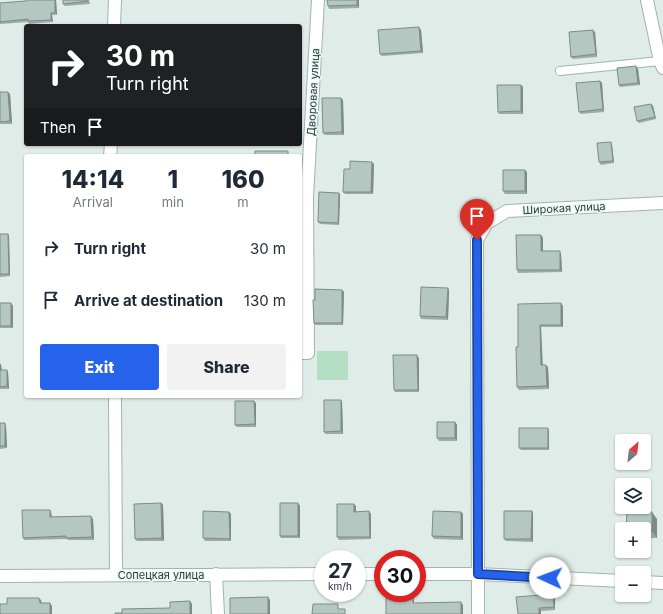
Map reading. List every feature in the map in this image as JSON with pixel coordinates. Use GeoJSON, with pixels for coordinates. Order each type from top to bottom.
{"type":"FeatureCollection","features":[{"type":"Feature","properties":{"kind":"street"},"geometry":{"type":"LineString","coordinates":[[114,24],[115,0]]}},
{"type":"Feature","properties":{"kind":"street","name":"Дворовая улица"},"geometry":{"type":"LineString","coordinates":[[304,353],[307,197],[318,0]]}},
{"type":"Feature","properties":{"kind":"street"},"geometry":{"type":"LineString","coordinates":[[647,0],[662,64]]}},
{"type":"Feature","properties":{"kind":"street","name":"Широкая улица"},"geometry":{"type":"LineString","coordinates":[[478,574],[477,240],[487,223],[507,211],[663,203]]}},
{"type":"Feature","properties":{"kind":"street"},"geometry":{"type":"LineString","coordinates":[[115,398],[116,575]]}},
{"type":"Feature","properties":{"kind":"street"},"geometry":{"type":"LineString","coordinates":[[216,574],[218,614]]}},
{"type":"Feature","properties":{"kind":"street","name":"Сопецкая улица"},"geometry":{"type":"LineString","coordinates":[[0,576],[314,574]]}},
{"type":"Feature","properties":{"kind":"street"},"geometry":{"type":"LineString","coordinates":[[426,574],[478,574],[615,581]]}},
{"type":"Feature","properties":{"kind":"street"},"geometry":{"type":"LineString","coordinates":[[478,574],[478,614]]}},
{"type":"Feature","properties":{"kind":"street"},"geometry":{"type":"LineString","coordinates":[[651,582],[663,583]]}},
{"type":"Feature","properties":{"kind":"lane"},"geometry":{"type":"LineString","coordinates":[[560,71],[662,64]]}},
{"type":"Feature","properties":{"kind":"green space"},"geometry":{"type":"Polygon","coordinates":[[[317,351],[348,351],[348,380],[317,380],[317,351]]]}},
{"type":"Feature","properties":{"kind":"building"},"geometry":{"type":"Polygon","coordinates":[[[26,0],[55,0],[55,12],[51,13],[51,20],[28,21],[28,19],[0,22],[0,3],[26,0]]]}},
{"type":"Feature","properties":{"kind":"building"},"geometry":{"type":"Polygon","coordinates":[[[63,0],[88,0],[88,1],[63,4],[63,0]]]}},
{"type":"Feature","properties":{"kind":"building"},"geometry":{"type":"Polygon","coordinates":[[[327,0],[357,0],[357,5],[328,6],[327,0]]]}},
{"type":"Feature","properties":{"kind":"building"},"geometry":{"type":"Polygon","coordinates":[[[419,27],[421,51],[380,54],[378,30],[419,27]]]}},
{"type":"Feature","properties":{"kind":"building"},"geometry":{"type":"Polygon","coordinates":[[[593,30],[596,54],[571,57],[569,32],[593,30]]]}},
{"type":"Feature","properties":{"kind":"building"},"geometry":{"type":"Polygon","coordinates":[[[636,66],[638,83],[619,85],[617,68],[636,66]]]}},
{"type":"Feature","properties":{"kind":"building"},"geometry":{"type":"Polygon","coordinates":[[[600,81],[603,109],[579,112],[576,83],[600,81]]]}},
{"type":"Feature","properties":{"kind":"building"},"geometry":{"type":"Polygon","coordinates":[[[497,85],[521,85],[521,111],[498,112],[497,85]]]}},
{"type":"Feature","properties":{"kind":"building"},"geometry":{"type":"Polygon","coordinates":[[[0,92],[8,92],[10,121],[0,122],[0,92]]]}},
{"type":"Feature","properties":{"kind":"building"},"geometry":{"type":"Polygon","coordinates":[[[322,98],[341,98],[342,132],[323,133],[322,98]]]}},
{"type":"Feature","properties":{"kind":"building"},"geometry":{"type":"Polygon","coordinates":[[[651,104],[655,117],[637,121],[634,107],[651,104]]]}},
{"type":"Feature","properties":{"kind":"building"},"geometry":{"type":"Polygon","coordinates":[[[611,142],[613,161],[599,162],[597,143],[611,142]]]}},
{"type":"Feature","properties":{"kind":"building"},"geometry":{"type":"Polygon","coordinates":[[[255,151],[288,151],[288,154],[255,154],[255,151]]]}},
{"type":"Feature","properties":{"kind":"building"},"geometry":{"type":"Polygon","coordinates":[[[350,161],[372,162],[371,192],[343,192],[344,169],[350,169],[350,161]]]}},
{"type":"Feature","properties":{"kind":"building"},"geometry":{"type":"Polygon","coordinates":[[[503,170],[525,170],[525,191],[503,191],[503,170]]]}},
{"type":"Feature","properties":{"kind":"building"},"geometry":{"type":"Polygon","coordinates":[[[319,192],[339,193],[338,223],[318,222],[319,192]]]}},
{"type":"Feature","properties":{"kind":"building"},"geometry":{"type":"Polygon","coordinates":[[[0,234],[8,234],[9,274],[0,274],[0,234]]]}},
{"type":"Feature","properties":{"kind":"building"},"geometry":{"type":"Polygon","coordinates":[[[516,235],[541,235],[541,251],[560,251],[560,270],[517,270],[516,235]]]}},
{"type":"Feature","properties":{"kind":"building"},"geometry":{"type":"Polygon","coordinates":[[[421,287],[448,288],[446,317],[420,316],[421,287]]]}},
{"type":"Feature","properties":{"kind":"building"},"geometry":{"type":"Polygon","coordinates":[[[315,289],[342,290],[342,323],[314,323],[313,300],[315,300],[315,289]]]}},
{"type":"Feature","properties":{"kind":"building"},"geometry":{"type":"Polygon","coordinates":[[[0,303],[11,303],[11,326],[0,326],[0,303]]]}},
{"type":"Feature","properties":{"kind":"building"},"geometry":{"type":"Polygon","coordinates":[[[561,303],[561,325],[540,325],[541,365],[546,365],[547,386],[517,387],[516,347],[518,347],[518,304],[561,303]]]}},
{"type":"Feature","properties":{"kind":"building"},"geometry":{"type":"Polygon","coordinates":[[[393,355],[417,355],[418,390],[394,390],[393,355]]]}},
{"type":"Feature","properties":{"kind":"building"},"geometry":{"type":"Polygon","coordinates":[[[0,370],[7,370],[7,386],[0,387],[0,370]]]}},
{"type":"Feature","properties":{"kind":"building"},"geometry":{"type":"Polygon","coordinates":[[[324,400],[341,400],[341,431],[324,432],[324,400]]]}},
{"type":"Feature","properties":{"kind":"building"},"geometry":{"type":"Polygon","coordinates":[[[235,401],[254,401],[255,424],[235,425],[235,401]]]}},
{"type":"Feature","properties":{"kind":"building"},"geometry":{"type":"Polygon","coordinates":[[[437,422],[455,422],[455,438],[437,438],[437,422]]]}},
{"type":"Feature","properties":{"kind":"building"},"geometry":{"type":"Polygon","coordinates":[[[0,423],[5,423],[5,446],[0,446],[0,423]]]}},
{"type":"Feature","properties":{"kind":"building"},"geometry":{"type":"Polygon","coordinates":[[[519,428],[548,428],[548,448],[519,448],[519,428]]]}},
{"type":"Feature","properties":{"kind":"building"},"geometry":{"type":"Polygon","coordinates":[[[161,503],[162,538],[135,539],[134,504],[161,503]]]}},
{"type":"Feature","properties":{"kind":"building"},"geometry":{"type":"Polygon","coordinates":[[[280,503],[298,503],[298,536],[280,536],[280,503]]]}},
{"type":"Feature","properties":{"kind":"building"},"geometry":{"type":"Polygon","coordinates":[[[337,504],[354,504],[354,512],[369,511],[370,537],[337,537],[337,504]]]}},
{"type":"Feature","properties":{"kind":"building"},"geometry":{"type":"Polygon","coordinates":[[[22,510],[50,510],[50,517],[91,516],[92,537],[66,538],[66,536],[23,538],[22,510]]]}},
{"type":"Feature","properties":{"kind":"building"},"geometry":{"type":"Polygon","coordinates":[[[203,511],[229,512],[230,539],[203,538],[203,511]]]}},
{"type":"Feature","properties":{"kind":"building"},"geometry":{"type":"Polygon","coordinates":[[[433,511],[461,512],[461,537],[432,536],[433,511]]]}},
{"type":"Feature","properties":{"kind":"building"},"geometry":{"type":"Polygon","coordinates":[[[504,511],[532,511],[531,539],[504,539],[504,511]]]}},
{"type":"Feature","properties":{"kind":"building"},"geometry":{"type":"Polygon","coordinates":[[[652,512],[652,531],[651,522],[626,522],[627,514],[651,514],[652,512]]]}},
{"type":"Feature","properties":{"kind":"building"},"geometry":{"type":"Polygon","coordinates":[[[553,594],[554,607],[539,608],[539,614],[518,614],[516,597],[553,594]]]}},
{"type":"Feature","properties":{"kind":"building"},"geometry":{"type":"Polygon","coordinates":[[[268,597],[268,614],[230,614],[230,598],[268,597]]]}},
{"type":"Feature","properties":{"kind":"building"},"geometry":{"type":"Polygon","coordinates":[[[7,598],[39,598],[40,603],[50,603],[50,614],[0,614],[0,604],[7,604],[7,598]]]}},
{"type":"Feature","properties":{"kind":"building"},"geometry":{"type":"Polygon","coordinates":[[[190,601],[190,614],[115,614],[122,613],[122,609],[170,608],[170,602],[190,601]]]}},
{"type":"Feature","properties":{"kind":"building"},"geometry":{"type":"Polygon","coordinates":[[[386,602],[461,602],[461,614],[386,614],[386,602]]]}},
{"type":"Feature","properties":{"kind":"building"},"geometry":{"type":"Polygon","coordinates":[[[313,604],[338,604],[338,609],[345,609],[345,614],[312,614],[313,604]]]}},
{"type":"Feature","properties":{"kind":"route"},"geometry":{"type":"LineString","coordinates":[[477,240],[478,574],[550,578]]}}]}
